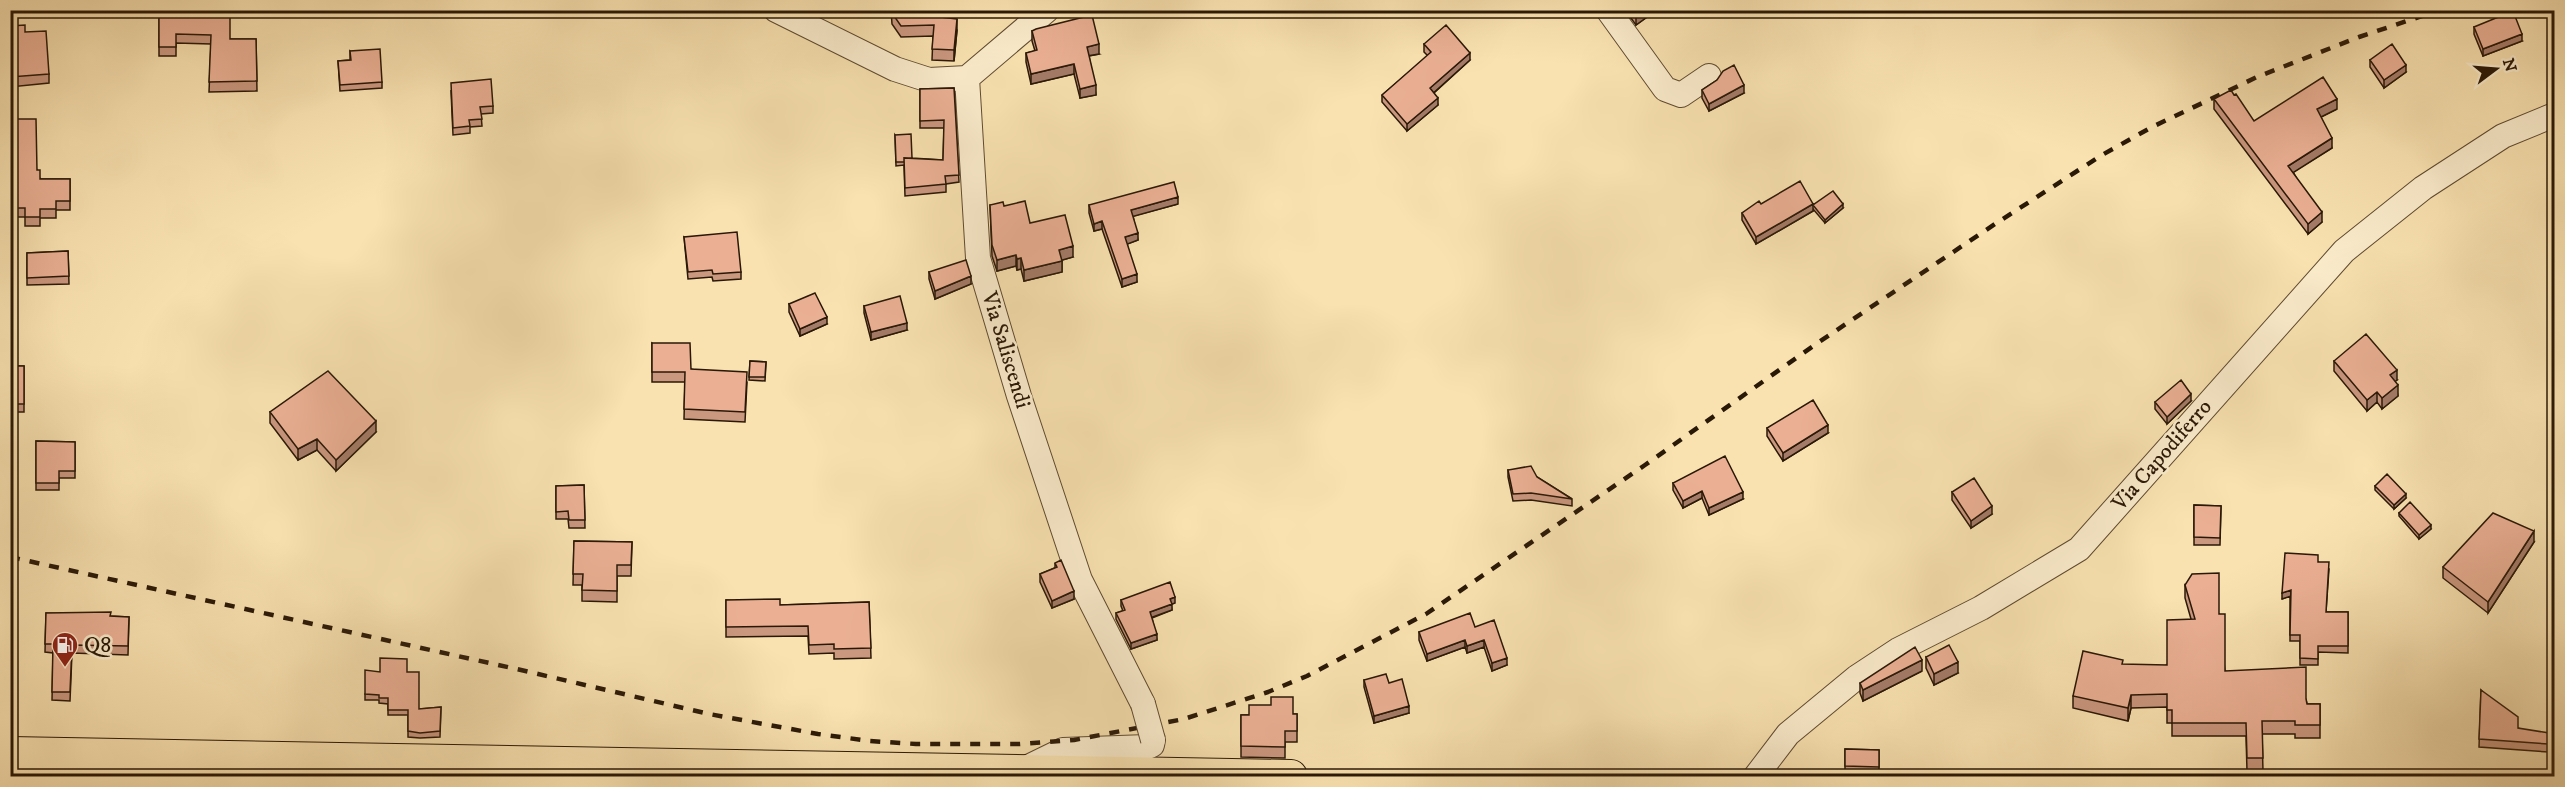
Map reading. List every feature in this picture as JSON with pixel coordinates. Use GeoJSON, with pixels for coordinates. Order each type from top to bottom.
{"type":"FeatureCollection","features":[{"type":"Feature","properties":{"kind":"main road"},"geometry":{"type":"LineString","coordinates":[[10,753],[1291,777]]}},
{"type":"Feature","properties":{"kind":"street"},"geometry":{"type":"LineString","coordinates":[[777,10],[895,69],[929,80],[967,78],[1047,10]]}},
{"type":"Feature","properties":{"kind":"street"},"geometry":{"type":"LineString","coordinates":[[1608,10],[1665,88],[1681,95],[1709,76]]}},
{"type":"Feature","properties":{"kind":"street","name":"Via Saliscendi"},"geometry":{"type":"LineString","coordinates":[[967,78],[978,258],[1019,396],[1080,580],[1143,704],[1153,740],[1152,745],[1147,747],[1063,750],[1020,771]]}},
{"type":"Feature","properties":{"kind":"street","name":"Via Capodiferro"},"geometry":{"type":"LineString","coordinates":[[1756,777],[1788,734],[1857,677],[1898,650],[1982,608],[2079,549],[2344,251],[2423,188],[2503,136],[2554,115]]}},
{"type":"Feature","properties":{"kind":"building"},"geometry":{"type":"Polygon","coordinates":[[[159,10],[230,10],[230,39],[256,39],[257,81],[209,82],[211,35],[176,34],[176,47],[159,47],[159,10]]]}},
{"type":"Feature","properties":{"kind":"building"},"geometry":{"type":"Polygon","coordinates":[[[892,10],[941,10],[941,17],[957,19],[954,50],[932,49],[934,25],[901,26],[892,10]]]}},
{"type":"Feature","properties":{"kind":"building"},"geometry":{"type":"Polygon","coordinates":[[[1631,10],[1646,10],[1636,17],[1631,10]]]}},
{"type":"Feature","properties":{"kind":"building"},"geometry":{"type":"Polygon","coordinates":[[[2513,11],[2522,34],[2483,49],[2474,27],[2513,11]]]}},
{"type":"Feature","properties":{"kind":"building"},"geometry":{"type":"Polygon","coordinates":[[[1092,15],[1099,44],[1087,47],[1096,85],[1080,89],[1074,64],[1031,74],[1026,53],[1037,50],[1032,31],[1092,15]]]}},
{"type":"Feature","properties":{"kind":"building"},"geometry":{"type":"Polygon","coordinates":[[[25,25],[25,32],[46,31],[49,74],[10,77],[10,26],[25,25]]]}},
{"type":"Feature","properties":{"kind":"building"},"geometry":{"type":"Polygon","coordinates":[[[1446,25],[1470,53],[1430,88],[1438,98],[1407,124],[1382,95],[1431,52],[1424,44],[1446,25]]]}},
{"type":"Feature","properties":{"kind":"building"},"geometry":{"type":"Polygon","coordinates":[[[2392,44],[2406,65],[2384,80],[2370,60],[2392,44]]]}},
{"type":"Feature","properties":{"kind":"building"},"geometry":{"type":"Polygon","coordinates":[[[380,49],[382,82],[340,85],[338,61],[351,60],[350,51],[380,49]]]}},
{"type":"Feature","properties":{"kind":"building"},"geometry":{"type":"Polygon","coordinates":[[[1734,65],[1744,85],[1709,104],[1702,90],[1717,80],[1723,71],[1734,65]]]}},
{"type":"Feature","properties":{"kind":"building"},"geometry":{"type":"Polygon","coordinates":[[[2323,77],[2337,99],[2317,109],[2332,138],[2288,166],[2322,212],[2308,224],[2214,99],[2231,90],[2254,121],[2323,77]]]}},
{"type":"Feature","properties":{"kind":"building"},"geometry":{"type":"Polygon","coordinates":[[[491,79],[493,106],[480,107],[482,119],[469,120],[470,126],[453,128],[451,83],[491,79]]]}},
{"type":"Feature","properties":{"kind":"building"},"geometry":{"type":"Polygon","coordinates":[[[954,88],[959,175],[945,176],[946,184],[905,188],[904,158],[943,160],[944,120],[920,121],[920,89],[954,88]]]}},
{"type":"Feature","properties":{"kind":"building"},"geometry":{"type":"Polygon","coordinates":[[[10,119],[36,119],[37,170],[40,170],[40,179],[70,179],[70,201],[56,201],[56,209],[40,209],[40,217],[25,217],[25,208],[10,208],[10,119]]]}},
{"type":"Feature","properties":{"kind":"building"},"geometry":{"type":"Polygon","coordinates":[[[911,134],[912,158],[904,158],[904,162],[896,162],[895,135],[911,134]]]}},
{"type":"Feature","properties":{"kind":"building"},"geometry":{"type":"Polygon","coordinates":[[[1800,181],[1813,204],[1756,237],[1742,213],[1759,201],[1761,204],[1800,181]]]}},
{"type":"Feature","properties":{"kind":"building"},"geometry":{"type":"Polygon","coordinates":[[[1174,182],[1178,197],[1131,210],[1138,233],[1125,237],[1137,274],[1122,279],[1102,221],[1094,224],[1089,205],[1174,182]]]}},
{"type":"Feature","properties":{"kind":"building"},"geometry":{"type":"Polygon","coordinates":[[[1833,191],[1843,204],[1825,220],[1813,205],[1833,191]]]}},
{"type":"Feature","properties":{"kind":"building"},"geometry":{"type":"Polygon","coordinates":[[[1025,201],[1030,223],[1065,215],[1073,246],[1059,250],[1062,261],[1024,270],[1021,258],[1017,259],[1016,255],[997,260],[992,245],[990,205],[1003,202],[1004,206],[1025,201]]]}},
{"type":"Feature","properties":{"kind":"building"},"geometry":{"type":"Polygon","coordinates":[[[737,232],[741,272],[713,274],[712,270],[688,272],[684,237],[737,232]]]}},
{"type":"Feature","properties":{"kind":"building"},"geometry":{"type":"Polygon","coordinates":[[[68,251],[69,276],[27,278],[27,253],[68,251]]]}},
{"type":"Feature","properties":{"kind":"building"},"geometry":{"type":"Polygon","coordinates":[[[966,260],[971,276],[935,291],[929,272],[966,260]]]}},
{"type":"Feature","properties":{"kind":"building"},"geometry":{"type":"Polygon","coordinates":[[[815,293],[827,317],[800,329],[789,304],[815,293]]]}},
{"type":"Feature","properties":{"kind":"building"},"geometry":{"type":"Polygon","coordinates":[[[900,296],[907,323],[871,332],[864,306],[900,296]]]}},
{"type":"Feature","properties":{"kind":"building"},"geometry":{"type":"Polygon","coordinates":[[[2366,334],[2397,370],[2390,375],[2398,385],[2382,398],[2377,392],[2367,400],[2334,361],[2366,334]]]}},
{"type":"Feature","properties":{"kind":"building"},"geometry":{"type":"Polygon","coordinates":[[[652,343],[690,343],[691,369],[747,372],[745,412],[684,409],[685,372],[652,372],[652,343]]]}},
{"type":"Feature","properties":{"kind":"building"},"geometry":{"type":"Polygon","coordinates":[[[750,361],[766,362],[765,377],[749,377],[750,361]]]}},
{"type":"Feature","properties":{"kind":"building"},"geometry":{"type":"Polygon","coordinates":[[[10,366],[24,366],[24,404],[10,404],[10,366]]]}},
{"type":"Feature","properties":{"kind":"building"},"geometry":{"type":"Polygon","coordinates":[[[328,371],[376,421],[336,460],[317,439],[298,449],[270,412],[328,371]]]}},
{"type":"Feature","properties":{"kind":"building"},"geometry":{"type":"Polygon","coordinates":[[[2181,380],[2191,394],[2167,417],[2155,402],[2181,380]]]}},
{"type":"Feature","properties":{"kind":"building"},"geometry":{"type":"Polygon","coordinates":[[[1813,400],[1828,425],[1783,453],[1767,428],[1813,400]]]}},
{"type":"Feature","properties":{"kind":"building"},"geometry":{"type":"Polygon","coordinates":[[[36,441],[75,442],[75,471],[59,471],[59,483],[36,483],[36,441]]]}},
{"type":"Feature","properties":{"kind":"building"},"geometry":{"type":"Polygon","coordinates":[[[1725,456],[1743,492],[1709,508],[1702,491],[1683,501],[1673,483],[1725,456]]]}},
{"type":"Feature","properties":{"kind":"building"},"geometry":{"type":"Polygon","coordinates":[[[1531,466],[1537,477],[1572,499],[1531,493],[1513,494],[1508,470],[1531,466]]]}},
{"type":"Feature","properties":{"kind":"building"},"geometry":{"type":"Polygon","coordinates":[[[2387,474],[2406,494],[2394,505],[2375,486],[2387,474]]]}},
{"type":"Feature","properties":{"kind":"building"},"geometry":{"type":"Polygon","coordinates":[[[1974,478],[1992,506],[1971,521],[1952,492],[1974,478]]]}},
{"type":"Feature","properties":{"kind":"building"},"geometry":{"type":"Polygon","coordinates":[[[584,485],[585,520],[569,520],[568,511],[556,512],[556,486],[584,485]]]}},
{"type":"Feature","properties":{"kind":"building"},"geometry":{"type":"Polygon","coordinates":[[[2410,502],[2431,525],[2419,535],[2399,513],[2410,502]]]}},
{"type":"Feature","properties":{"kind":"building"},"geometry":{"type":"Polygon","coordinates":[[[2194,505],[2221,506],[2220,538],[2194,537],[2194,505]]]}},
{"type":"Feature","properties":{"kind":"building"},"geometry":{"type":"Polygon","coordinates":[[[2493,513],[2534,531],[2488,602],[2443,567],[2493,513]]]}},
{"type":"Feature","properties":{"kind":"building"},"geometry":{"type":"Polygon","coordinates":[[[574,541],[632,542],[631,565],[617,565],[617,591],[582,590],[583,574],[573,574],[574,541]]]}},
{"type":"Feature","properties":{"kind":"building"},"geometry":{"type":"Polygon","coordinates":[[[2285,553],[2318,555],[2318,562],[2329,562],[2326,612],[2348,612],[2348,646],[2318,646],[2318,659],[2300,658],[2300,635],[2290,635],[2291,590],[2282,593],[2285,553]]]}},
{"type":"Feature","properties":{"kind":"building"},"geometry":{"type":"Polygon","coordinates":[[[1061,560],[1074,591],[1052,601],[1040,574],[1057,567],[1055,563],[1061,560]]]}},
{"type":"Feature","properties":{"kind":"building"},"geometry":{"type":"Polygon","coordinates":[[[2219,573],[2219,614],[2225,614],[2225,671],[2306,667],[2307,704],[2320,704],[2320,725],[2295,725],[2295,721],[2262,721],[2263,758],[2247,758],[2246,723],[2172,723],[2172,710],[2167,710],[2167,694],[2131,695],[2128,708],[2073,696],[2083,651],[2123,660],[2122,664],[2167,665],[2167,620],[2195,619],[2185,585],[2192,574],[2219,573]]]}},
{"type":"Feature","properties":{"kind":"building"},"geometry":{"type":"Polygon","coordinates":[[[1170,582],[1175,597],[1170,599],[1172,604],[1150,612],[1157,634],[1131,643],[1116,613],[1125,610],[1121,600],[1170,582]]]}},
{"type":"Feature","properties":{"kind":"building"},"geometry":{"type":"Polygon","coordinates":[[[780,599],[780,605],[869,602],[871,648],[834,649],[834,644],[809,645],[808,626],[726,627],[726,600],[780,599]]]}},
{"type":"Feature","properties":{"kind":"building"},"geometry":{"type":"Polygon","coordinates":[[[111,612],[110,616],[129,617],[128,646],[72,645],[70,692],[52,692],[53,644],[45,644],[46,613],[111,612]]]}},
{"type":"Feature","properties":{"kind":"building"},"geometry":{"type":"Polygon","coordinates":[[[1470,613],[1475,627],[1494,620],[1507,658],[1492,663],[1484,640],[1467,646],[1465,640],[1427,654],[1419,632],[1470,613]]]}},
{"type":"Feature","properties":{"kind":"building"},"geometry":{"type":"Polygon","coordinates":[[[1949,645],[1958,662],[1934,674],[1926,657],[1949,645]]]}},
{"type":"Feature","properties":{"kind":"building"},"geometry":{"type":"Polygon","coordinates":[[[1915,647],[1922,660],[1863,690],[1860,683],[1915,647]]]}},
{"type":"Feature","properties":{"kind":"building"},"geometry":{"type":"Polygon","coordinates":[[[380,658],[407,659],[407,672],[419,672],[419,709],[441,707],[440,731],[420,733],[408,731],[408,710],[388,710],[388,698],[365,694],[365,670],[380,672],[380,658]]]}},
{"type":"Feature","properties":{"kind":"building"},"geometry":{"type":"Polygon","coordinates":[[[1386,674],[1389,683],[1402,679],[1409,706],[1374,716],[1364,680],[1386,674]]]}},
{"type":"Feature","properties":{"kind":"building"},"geometry":{"type":"Polygon","coordinates":[[[2481,690],[2518,717],[2518,728],[2549,733],[2548,744],[2479,739],[2481,690]]]}},
{"type":"Feature","properties":{"kind":"building"},"geometry":{"type":"Polygon","coordinates":[[[1271,697],[1293,697],[1293,714],[1297,714],[1297,731],[1285,731],[1285,747],[1241,746],[1241,715],[1249,715],[1249,705],[1271,705],[1271,697]]]}},
{"type":"Feature","properties":{"kind":"building"},"geometry":{"type":"Polygon","coordinates":[[[1845,749],[1879,750],[1879,767],[1845,766],[1845,749]]]}},
{"type":"Feature","properties":{"kind":"railway"},"geometry":{"type":"LineString","coordinates":[[10,557],[709,714],[818,734],[916,744],[1020,744],[1074,740],[1184,719],[1268,692],[1307,676],[1426,614],[1645,465],[1816,344],[2102,155],[2152,127],[2257,77],[2359,37],[2440,10]]}},
{"type":"Feature","properties":{"kind":"place","name":"Q8"},"geometry":{"type":"Point","coordinates":[65,668]}}]}
